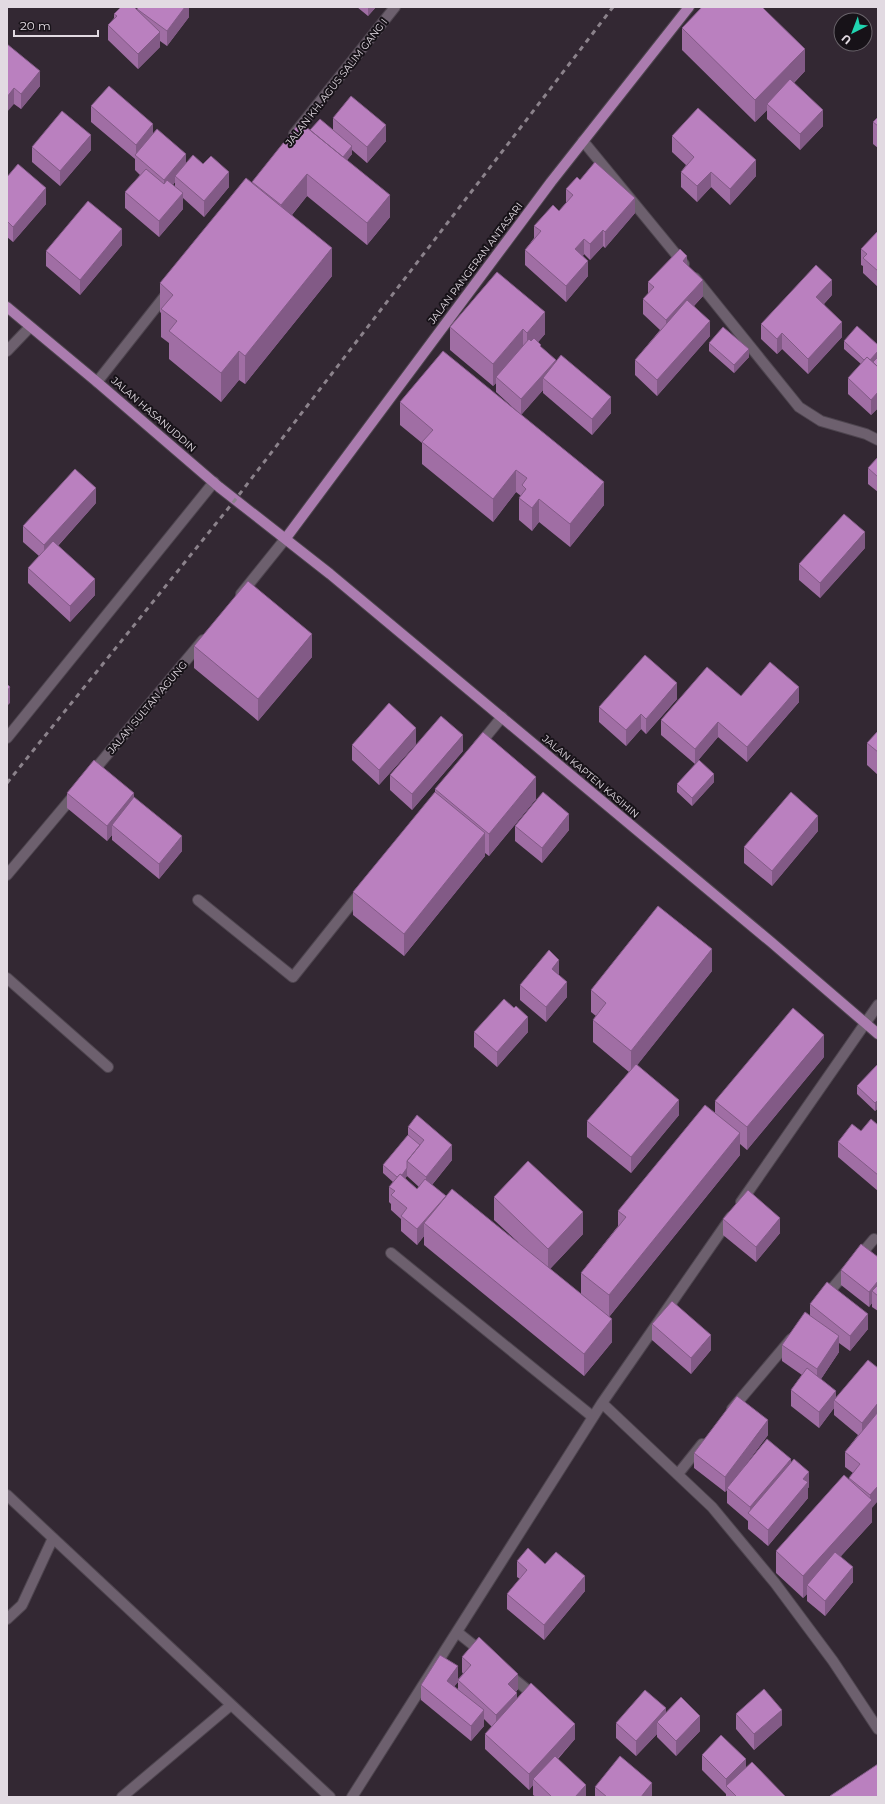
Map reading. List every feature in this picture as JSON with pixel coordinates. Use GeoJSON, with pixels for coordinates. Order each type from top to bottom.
{"type":"FeatureCollection","features":[{"type":"Feature","properties":{"kind":"main road","name":"JALAN PANGERAN ANTASARI"},"geometry":{"type":"LineString","coordinates":[[286,538],[546,188],[689,7]]}},
{"type":"Feature","properties":{"kind":"main road","name":"JALAN HASANUDDIN"},"geometry":{"type":"LineString","coordinates":[[7,307],[214,482],[286,538]]}},
{"type":"Feature","properties":{"kind":"main road","name":"JALAN KAPTEN KASIHIN"},"geometry":{"type":"LineString","coordinates":[[286,538],[771,942],[878,1034]]}},
{"type":"Feature","properties":{"kind":"street","name":"JALAN KH. AGUS SALIM GANG I"},"geometry":{"type":"LineString","coordinates":[[286,144],[395,7]]}},
{"type":"Feature","properties":{"kind":"street"},"geometry":{"type":"LineString","coordinates":[[583,141],[799,407],[821,421],[866,434],[878,440]]}},
{"type":"Feature","properties":{"kind":"street"},"geometry":{"type":"LineString","coordinates":[[97,382],[177,282]]}},
{"type":"Feature","properties":{"kind":"street"},"geometry":{"type":"LineString","coordinates":[[7,351],[30,327]]}},
{"type":"Feature","properties":{"kind":"street"},"geometry":{"type":"LineString","coordinates":[[7,738],[214,482]]}},
{"type":"Feature","properties":{"kind":"street"},"geometry":{"type":"LineString","coordinates":[[234,602],[286,538]]}},
{"type":"Feature","properties":{"kind":"street","name":"JALAN SULTAN AGUNG"},"geometry":{"type":"LineString","coordinates":[[7,875],[209,632]]}},
{"type":"Feature","properties":{"kind":"street"},"geometry":{"type":"LineString","coordinates":[[472,754],[502,717]]}},
{"type":"Feature","properties":{"kind":"street"},"geometry":{"type":"LineString","coordinates":[[198,900],[293,977],[368,884]]}},
{"type":"Feature","properties":{"kind":"street"},"geometry":{"type":"LineString","coordinates":[[7,978],[108,1067]]}},
{"type":"Feature","properties":{"kind":"street"},"geometry":{"type":"LineString","coordinates":[[352,1797],[602,1403],[878,1005]]}},
{"type":"Feature","properties":{"kind":"street"},"geometry":{"type":"LineString","coordinates":[[819,1305],[874,1239]]}},
{"type":"Feature","properties":{"kind":"street"},"geometry":{"type":"LineString","coordinates":[[390,1253],[593,1417]]}},
{"type":"Feature","properties":{"kind":"street"},"geometry":{"type":"LineString","coordinates":[[723,1419],[799,1329]]}},
{"type":"Feature","properties":{"kind":"street"},"geometry":{"type":"LineString","coordinates":[[602,1403],[712,1507],[775,1583],[833,1661],[878,1729]]}},
{"type":"Feature","properties":{"kind":"street"},"geometry":{"type":"LineString","coordinates":[[678,1474],[708,1437]]}},
{"type":"Feature","properties":{"kind":"street"},"geometry":{"type":"LineString","coordinates":[[7,1495],[330,1797]]}},
{"type":"Feature","properties":{"kind":"street"},"geometry":{"type":"LineString","coordinates":[[7,1619],[22,1605],[53,1538]]}},
{"type":"Feature","properties":{"kind":"street"},"geometry":{"type":"LineString","coordinates":[[457,1632],[488,1657]]}},
{"type":"Feature","properties":{"kind":"street"},"geometry":{"type":"LineString","coordinates":[[500,1667],[543,1703]]}},
{"type":"Feature","properties":{"kind":"street"},"geometry":{"type":"LineString","coordinates":[[122,1797],[232,1705]]}},
{"type":"Feature","properties":{"kind":"building"},"geometry":{"type":"Polygon","coordinates":[[[121,7],[134,7],[160,32],[138,54],[108,25],[117,16],[114,14],[121,7]]]}},
{"type":"Feature","properties":{"kind":"building"},"geometry":{"type":"Polygon","coordinates":[[[138,7],[185,7],[167,31],[137,9],[138,7]]]}},
{"type":"Feature","properties":{"kind":"building"},"geometry":{"type":"Polygon","coordinates":[[[702,7],[762,7],[805,49],[755,100],[682,28],[702,7]]]}},
{"type":"Feature","properties":{"kind":"building"},"geometry":{"type":"Polygon","coordinates":[[[7,44],[40,71],[21,94],[14,88],[7,97],[7,44]]]}},
{"type":"Feature","properties":{"kind":"building"},"geometry":{"type":"Polygon","coordinates":[[[790,79],[823,110],[800,134],[767,104],[790,79]]]}},
{"type":"Feature","properties":{"kind":"building"},"geometry":{"type":"Polygon","coordinates":[[[109,86],[153,124],[136,145],[91,106],[109,86]]]}},
{"type":"Feature","properties":{"kind":"building"},"geometry":{"type":"Polygon","coordinates":[[[351,96],[386,125],[367,147],[333,118],[351,96]]]}},
{"type":"Feature","properties":{"kind":"building"},"geometry":{"type":"Polygon","coordinates":[[[698,108],[756,160],[730,189],[711,172],[697,186],[681,172],[694,157],[672,136],[698,108]]]}},
{"type":"Feature","properties":{"kind":"building"},"geometry":{"type":"Polygon","coordinates":[[[62,111],[91,135],[60,171],[32,147],[62,111]]]}},
{"type":"Feature","properties":{"kind":"building"},"geometry":{"type":"Polygon","coordinates":[[[878,117],[878,126],[873,122],[878,117]]]}},
{"type":"Feature","properties":{"kind":"building"},"geometry":{"type":"Polygon","coordinates":[[[320,119],[352,146],[343,157],[310,130],[320,119]]]}},
{"type":"Feature","properties":{"kind":"building"},"geometry":{"type":"Polygon","coordinates":[[[300,122],[390,195],[367,223],[307,174],[281,205],[252,182],[300,122]]]}},
{"type":"Feature","properties":{"kind":"building"},"geometry":{"type":"Polygon","coordinates":[[[157,129],[186,154],[164,180],[135,155],[157,129]]]}},
{"type":"Feature","properties":{"kind":"building"},"geometry":{"type":"Polygon","coordinates":[[[193,155],[203,164],[211,156],[229,172],[204,201],[175,176],[193,155]]]}},
{"type":"Feature","properties":{"kind":"building"},"geometry":{"type":"Polygon","coordinates":[[[595,162],[635,198],[605,232],[603,230],[590,244],[584,239],[575,249],[588,261],[566,286],[525,250],[541,231],[534,226],[553,205],[559,211],[573,195],[566,189],[577,177],[580,180],[595,162]]]}},
{"type":"Feature","properties":{"kind":"building"},"geometry":{"type":"Polygon","coordinates":[[[18,164],[46,188],[13,227],[7,221],[7,177],[18,164]]]}},
{"type":"Feature","properties":{"kind":"building"},"geometry":{"type":"Polygon","coordinates":[[[146,169],[164,184],[167,180],[183,193],[159,221],[125,192],[146,169]]]}},
{"type":"Feature","properties":{"kind":"building"},"geometry":{"type":"Polygon","coordinates":[[[246,178],[332,248],[245,356],[239,351],[221,373],[169,331],[177,321],[161,309],[173,295],[160,283],[246,178]]]}},
{"type":"Feature","properties":{"kind":"building"},"geometry":{"type":"Polygon","coordinates":[[[88,201],[122,229],[80,280],[46,251],[88,201]]]}},
{"type":"Feature","properties":{"kind":"building"},"geometry":{"type":"Polygon","coordinates":[[[878,231],[878,271],[863,258],[867,254],[861,249],[878,231]]]}},
{"type":"Feature","properties":{"kind":"building"},"geometry":{"type":"Polygon","coordinates":[[[680,249],[687,256],[683,261],[703,280],[666,320],[643,299],[654,287],[648,282],[680,249]]]}},
{"type":"Feature","properties":{"kind":"building"},"geometry":{"type":"Polygon","coordinates":[[[816,265],[832,280],[816,297],[842,322],[808,359],[782,333],[777,339],[761,324],[816,265]]]}},
{"type":"Feature","properties":{"kind":"building"},"geometry":{"type":"Polygon","coordinates":[[[497,272],[545,312],[527,333],[523,329],[493,364],[450,327],[497,272]]]}},
{"type":"Feature","properties":{"kind":"building"},"geometry":{"type":"Polygon","coordinates":[[[687,300],[710,321],[657,380],[635,360],[687,300]]]}},
{"type":"Feature","properties":{"kind":"building"},"geometry":{"type":"Polygon","coordinates":[[[857,326],[878,345],[878,351],[870,360],[867,357],[864,360],[844,341],[857,326]]]}},
{"type":"Feature","properties":{"kind":"building"},"geometry":{"type":"Polygon","coordinates":[[[723,327],[749,349],[734,365],[709,343],[723,327]]]}},
{"type":"Feature","properties":{"kind":"building"},"geometry":{"type":"Polygon","coordinates":[[[534,338],[541,345],[540,346],[556,360],[521,399],[496,377],[529,339],[531,341],[534,338]]]}},
{"type":"Feature","properties":{"kind":"building"},"geometry":{"type":"Polygon","coordinates":[[[443,351],[604,482],[570,524],[539,499],[532,508],[519,498],[526,489],[522,485],[527,478],[516,470],[493,499],[422,442],[433,430],[400,402],[443,351]]]}},
{"type":"Feature","properties":{"kind":"building"},"geometry":{"type":"Polygon","coordinates":[[[561,355],[611,397],[592,419],[543,378],[561,355]]]}},
{"type":"Feature","properties":{"kind":"building"},"geometry":{"type":"Polygon","coordinates":[[[867,357],[878,367],[878,392],[871,400],[848,378],[867,357]]]}},
{"type":"Feature","properties":{"kind":"building"},"geometry":{"type":"Polygon","coordinates":[[[878,357],[878,367],[873,362],[878,357]]]}},
{"type":"Feature","properties":{"kind":"building"},"geometry":{"type":"Polygon","coordinates":[[[878,457],[878,477],[868,468],[878,457]]]}},
{"type":"Feature","properties":{"kind":"building"},"geometry":{"type":"Polygon","coordinates":[[[75,469],[96,488],[44,545],[23,526],[75,469]]]}},
{"type":"Feature","properties":{"kind":"building"},"geometry":{"type":"Polygon","coordinates":[[[844,514],[865,532],[820,583],[799,564],[844,514]]]}},
{"type":"Feature","properties":{"kind":"building"},"geometry":{"type":"Polygon","coordinates":[[[53,541],[95,579],[70,606],[28,568],[53,541]]]}},
{"type":"Feature","properties":{"kind":"building"},"geometry":{"type":"Polygon","coordinates":[[[248,581],[312,634],[258,699],[194,646],[248,581]]]}},
{"type":"Feature","properties":{"kind":"building"},"geometry":{"type":"Polygon","coordinates":[[[645,655],[677,683],[646,719],[641,714],[626,730],[599,707],[645,655]]]}},
{"type":"Feature","properties":{"kind":"building"},"geometry":{"type":"Polygon","coordinates":[[[770,662],[799,687],[747,747],[718,722],[695,749],[661,720],[707,667],[741,696],[770,662]]]}},
{"type":"Feature","properties":{"kind":"building"},"geometry":{"type":"Polygon","coordinates":[[[7,684],[10,687],[7,691],[7,684]]]}},
{"type":"Feature","properties":{"kind":"building"},"geometry":{"type":"Polygon","coordinates":[[[389,703],[416,728],[379,770],[352,745],[389,703]]]}},
{"type":"Feature","properties":{"kind":"building"},"geometry":{"type":"Polygon","coordinates":[[[441,716],[463,735],[412,794],[390,775],[441,716]]]}},
{"type":"Feature","properties":{"kind":"building"},"geometry":{"type":"Polygon","coordinates":[[[878,731],[878,752],[867,743],[878,731]]]}},
{"type":"Feature","properties":{"kind":"building"},"geometry":{"type":"Polygon","coordinates":[[[483,732],[536,777],[489,834],[435,789],[483,732]]]}},
{"type":"Feature","properties":{"kind":"building"},"geometry":{"type":"Polygon","coordinates":[[[94,760],[134,793],[107,826],[67,793],[94,760]]]}},
{"type":"Feature","properties":{"kind":"building"},"geometry":{"type":"Polygon","coordinates":[[[699,760],[714,774],[692,798],[677,784],[699,760]]]}},
{"type":"Feature","properties":{"kind":"building"},"geometry":{"type":"Polygon","coordinates":[[[435,792],[485,833],[404,934],[353,892],[435,792]]]}},
{"type":"Feature","properties":{"kind":"building"},"geometry":{"type":"Polygon","coordinates":[[[543,792],[569,814],[542,848],[515,826],[543,792]]]}},
{"type":"Feature","properties":{"kind":"building"},"geometry":{"type":"Polygon","coordinates":[[[791,792],[818,816],[772,871],[744,847],[791,792]]]}},
{"type":"Feature","properties":{"kind":"building"},"geometry":{"type":"Polygon","coordinates":[[[134,797],[182,836],[159,864],[112,825],[134,797]]]}},
{"type":"Feature","properties":{"kind":"building"},"geometry":{"type":"Polygon","coordinates":[[[658,906],[712,949],[631,1051],[593,1020],[606,1003],[591,990],[658,906]]]}},
{"type":"Feature","properties":{"kind":"building"},"geometry":{"type":"Polygon","coordinates":[[[549,950],[559,960],[552,969],[567,982],[546,1007],[520,985],[549,950]]]}},
{"type":"Feature","properties":{"kind":"building"},"geometry":{"type":"Polygon","coordinates":[[[504,999],[514,1008],[516,1006],[528,1017],[497,1052],[474,1032],[504,999]]]}},
{"type":"Feature","properties":{"kind":"building"},"geometry":{"type":"Polygon","coordinates":[[[793,1008],[824,1035],[747,1127],[715,1101],[793,1008]]]}},
{"type":"Feature","properties":{"kind":"building"},"geometry":{"type":"Polygon","coordinates":[[[636,1064],[679,1100],[631,1157],[587,1121],[636,1064]]]}},
{"type":"Feature","properties":{"kind":"building"},"geometry":{"type":"Polygon","coordinates":[[[877,1065],[878,1100],[875,1103],[857,1086],[877,1065]]]}},
{"type":"Feature","properties":{"kind":"building"},"geometry":{"type":"Polygon","coordinates":[[[705,1105],[740,1133],[609,1295],[581,1273],[626,1217],[618,1211],[705,1105]]]}},
{"type":"Feature","properties":{"kind":"building"},"geometry":{"type":"Polygon","coordinates":[[[417,1115],[452,1145],[426,1177],[407,1161],[424,1140],[408,1127],[417,1115]]]}},
{"type":"Feature","properties":{"kind":"building"},"geometry":{"type":"Polygon","coordinates":[[[871,1119],[878,1125],[878,1175],[838,1142],[852,1124],[861,1131],[871,1119]]]}},
{"type":"Feature","properties":{"kind":"building"},"geometry":{"type":"Polygon","coordinates":[[[408,1135],[420,1145],[407,1161],[407,1168],[402,1175],[400,1174],[397,1177],[383,1165],[408,1135]]]}},
{"type":"Feature","properties":{"kind":"building"},"geometry":{"type":"Polygon","coordinates":[[[528,1161],[583,1212],[548,1249],[494,1197],[528,1161]]]}},
{"type":"Feature","properties":{"kind":"building"},"geometry":{"type":"Polygon","coordinates":[[[400,1174],[417,1189],[425,1179],[446,1196],[417,1229],[401,1216],[407,1208],[391,1195],[395,1191],[389,1187],[400,1174]]]}},
{"type":"Feature","properties":{"kind":"building"},"geometry":{"type":"Polygon","coordinates":[[[452,1189],[612,1319],[584,1354],[424,1223],[452,1189]]]}},
{"type":"Feature","properties":{"kind":"building"},"geometry":{"type":"Polygon","coordinates":[[[748,1190],[780,1218],[756,1247],[723,1219],[748,1190]]]}},
{"type":"Feature","properties":{"kind":"building"},"geometry":{"type":"Polygon","coordinates":[[[861,1244],[878,1257],[878,1281],[869,1292],[841,1270],[861,1244]]]}},
{"type":"Feature","properties":{"kind":"building"},"geometry":{"type":"Polygon","coordinates":[[[827,1282],[868,1314],[850,1336],[810,1304],[827,1282]]]}},
{"type":"Feature","properties":{"kind":"building"},"geometry":{"type":"Polygon","coordinates":[[[878,1285],[878,1296],[872,1291],[878,1285]]]}},
{"type":"Feature","properties":{"kind":"building"},"geometry":{"type":"Polygon","coordinates":[[[672,1301],[711,1335],[691,1358],[652,1324],[672,1301]]]}},
{"type":"Feature","properties":{"kind":"building"},"geometry":{"type":"Polygon","coordinates":[[[805,1312],[839,1336],[817,1369],[782,1345],[805,1312]]]}},
{"type":"Feature","properties":{"kind":"building"},"geometry":{"type":"Polygon","coordinates":[[[868,1360],[878,1368],[878,1403],[862,1423],[834,1400],[868,1360]]]}},
{"type":"Feature","properties":{"kind":"building"},"geometry":{"type":"Polygon","coordinates":[[[807,1368],[836,1391],[819,1412],[791,1390],[807,1368]]]}},
{"type":"Feature","properties":{"kind":"building"},"geometry":{"type":"Polygon","coordinates":[[[737,1396],[768,1420],[725,1477],[694,1453],[737,1396]]]}},
{"type":"Feature","properties":{"kind":"building"},"geometry":{"type":"Polygon","coordinates":[[[878,1412],[878,1486],[870,1495],[849,1478],[860,1464],[845,1452],[878,1412]]]}},
{"type":"Feature","properties":{"kind":"building"},"geometry":{"type":"Polygon","coordinates":[[[767,1439],[791,1459],[750,1507],[727,1488],[767,1439]]]}},
{"type":"Feature","properties":{"kind":"building"},"geometry":{"type":"Polygon","coordinates":[[[794,1459],[809,1472],[803,1479],[808,1482],[768,1530],[748,1513],[794,1459]]]}},
{"type":"Feature","properties":{"kind":"building"},"geometry":{"type":"Polygon","coordinates":[[[844,1475],[872,1500],[803,1576],[776,1551],[844,1475]]]}},
{"type":"Feature","properties":{"kind":"building"},"geometry":{"type":"Polygon","coordinates":[[[528,1548],[545,1564],[556,1552],[585,1576],[544,1625],[507,1594],[527,1570],[517,1561],[528,1548]]]}},
{"type":"Feature","properties":{"kind":"building"},"geometry":{"type":"Polygon","coordinates":[[[835,1552],[853,1567],[825,1601],[807,1585],[835,1552]]]}},
{"type":"Feature","properties":{"kind":"building"},"geometry":{"type":"Polygon","coordinates":[[[479,1637],[518,1674],[508,1684],[517,1693],[496,1715],[458,1680],[471,1665],[462,1657],[479,1637]]]}},
{"type":"Feature","properties":{"kind":"building"},"geometry":{"type":"Polygon","coordinates":[[[440,1655],[458,1666],[447,1681],[484,1710],[471,1726],[421,1685],[440,1655]]]}},
{"type":"Feature","properties":{"kind":"building"},"geometry":{"type":"Polygon","coordinates":[[[531,1683],[575,1724],[529,1774],[485,1734],[531,1683]]]}},
{"type":"Feature","properties":{"kind":"building"},"geometry":{"type":"Polygon","coordinates":[[[764,1689],[782,1710],[754,1734],[736,1714],[764,1689]]]}},
{"type":"Feature","properties":{"kind":"building"},"geometry":{"type":"Polygon","coordinates":[[[645,1690],[666,1708],[636,1741],[616,1723],[645,1690]]]}},
{"type":"Feature","properties":{"kind":"building"},"geometry":{"type":"Polygon","coordinates":[[[681,1697],[700,1716],[676,1741],[657,1722],[681,1697]]]}},
{"type":"Feature","properties":{"kind":"building"},"geometry":{"type":"Polygon","coordinates":[[[721,1735],[746,1759],[726,1779],[702,1755],[721,1735]]]}},
{"type":"Feature","properties":{"kind":"building"},"geometry":{"type":"Polygon","coordinates":[[[555,1756],[586,1785],[575,1797],[552,1797],[533,1779],[555,1756]]]}},
{"type":"Feature","properties":{"kind":"building"},"geometry":{"type":"Polygon","coordinates":[[[620,1756],[652,1783],[641,1797],[607,1797],[595,1787],[620,1756]]]}},
{"type":"Feature","properties":{"kind":"building"},"geometry":{"type":"Polygon","coordinates":[[[752,1762],[785,1796],[784,1797],[737,1797],[726,1786],[752,1762]]]}},
{"type":"Feature","properties":{"kind":"building"},"geometry":{"type":"Polygon","coordinates":[[[878,1764],[878,1797],[830,1796],[878,1764]]]}},
{"type":"Feature","properties":{"kind":"railway"},"geometry":{"type":"LineString","coordinates":[[7,783],[235,500],[613,7]]}}]}
